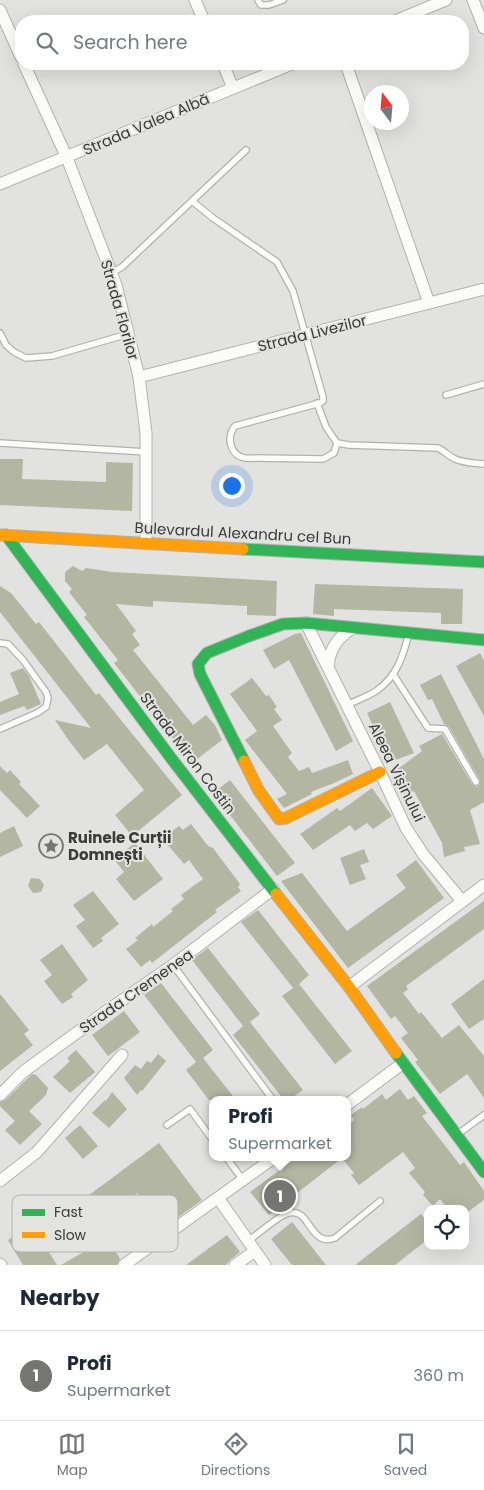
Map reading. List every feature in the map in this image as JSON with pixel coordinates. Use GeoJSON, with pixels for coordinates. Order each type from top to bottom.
{"type":"FeatureCollection","features":[{"type":"Feature","properties":{"kind":"street"},"geometry":{"type":"LineString","coordinates":[[195,0],[201,15]]}},
{"type":"Feature","properties":{"kind":"street"},"geometry":{"type":"LineString","coordinates":[[410,15],[446,0]]}},
{"type":"Feature","properties":{"kind":"street"},"geometry":{"type":"LineString","coordinates":[[473,0],[484,28]]}},
{"type":"Feature","properties":{"kind":"street"},"geometry":{"type":"LineString","coordinates":[[0,10],[15,44]]}},
{"type":"Feature","properties":{"kind":"street","name":"Strada Florilor"},"geometry":{"type":"LineString","coordinates":[[27,70],[67,158],[116,285],[139,377],[146,433],[146,542]]}},
{"type":"Feature","properties":{"kind":"street"},"geometry":{"type":"LineString","coordinates":[[226,70],[233,88]]}},
{"type":"Feature","properties":{"kind":"street","name":"Strada Valea Albă"},"geometry":{"type":"LineString","coordinates":[[0,184],[277,70]]}},
{"type":"Feature","properties":{"kind":"street"},"geometry":{"type":"LineString","coordinates":[[348,70],[429,303]]}},
{"type":"Feature","properties":{"kind":"street","name":"Strada Livezilor"},"geometry":{"type":"LineString","coordinates":[[139,377],[484,290]]}},
{"type":"Feature","properties":{"kind":"street","name":"Bulevardul Alexandru cel Bun"},"geometry":{"type":"LineString","coordinates":[[3,535],[484,562]]}},
{"type":"Feature","properties":{"kind":"street","name":"Strada Miron Costin"},"geometry":{"type":"LineString","coordinates":[[3,535],[171,758],[349,987],[484,1172]]}},
{"type":"Feature","properties":{"kind":"street"},"geometry":{"type":"LineString","coordinates":[[380,772],[286,818],[279,819],[259,791],[200,674],[198,664],[206,653],[283,624],[306,623],[484,640]]}},
{"type":"Feature","properties":{"kind":"street","name":"Aleea Vișinului"},"geometry":{"type":"LineString","coordinates":[[306,623],[406,828],[423,854],[462,901]]}},
{"type":"Feature","properties":{"kind":"street"},"geometry":{"type":"LineString","coordinates":[[328,666],[333,646],[345,633],[353,628]]}},
{"type":"Feature","properties":{"kind":"street"},"geometry":{"type":"LineString","coordinates":[[349,987],[484,886]]}},
{"type":"Feature","properties":{"kind":"street","name":"Strada Cremenea"},"geometry":{"type":"LineString","coordinates":[[0,1095],[23,1072],[173,965],[273,889]]}},
{"type":"Feature","properties":{"kind":"street"},"geometry":{"type":"LineString","coordinates":[[0,1181],[37,1152],[122,1055]]}},
{"type":"Feature","properties":{"kind":"street"},"geometry":{"type":"LineString","coordinates":[[351,1102],[403,1063]]}},
{"type":"Feature","properties":{"kind":"street"},"geometry":{"type":"LineString","coordinates":[[178,1227],[269,1161]]}},
{"type":"Feature","properties":{"kind":"street"},"geometry":{"type":"LineString","coordinates":[[218,1198],[265,1265]]}},
{"type":"Feature","properties":{"kind":"street"},"geometry":{"type":"LineString","coordinates":[[235,1265],[252,1246]]}},
{"type":"Feature","properties":{"kind":"street"},"geometry":{"type":"LineString","coordinates":[[128,1264],[144,1252]]}},
{"type":"Feature","properties":{"kind":"lane"},"geometry":{"type":"LineString","coordinates":[[258,0],[261,5],[269,5],[283,0]]}},
{"type":"Feature","properties":{"kind":"lane"},"geometry":{"type":"LineString","coordinates":[[111,274],[122,267],[246,150]]}},
{"type":"Feature","properties":{"kind":"lane"},"geometry":{"type":"LineString","coordinates":[[192,201],[213,218],[277,262],[293,291],[323,397],[323,401],[317,403],[235,426],[230,433],[233,452],[245,458],[323,458],[334,453],[336,443],[326,427],[317,403]]}},
{"type":"Feature","properties":{"kind":"lane"},"geometry":{"type":"LineString","coordinates":[[0,333],[6,345],[14,352],[26,358],[52,356],[128,334]]}},
{"type":"Feature","properties":{"kind":"lane"},"geometry":{"type":"LineString","coordinates":[[446,395],[484,384]]}},
{"type":"Feature","properties":{"kind":"lane"},"geometry":{"type":"LineString","coordinates":[[0,443],[146,452]]}},
{"type":"Feature","properties":{"kind":"lane"},"geometry":{"type":"LineString","coordinates":[[336,443],[438,448],[455,459],[469,463],[484,464]]}},
{"type":"Feature","properties":{"kind":"lane"},"geometry":{"type":"LineString","coordinates":[[347,705],[376,691],[390,679],[400,663],[409,633]]}},
{"type":"Feature","properties":{"kind":"lane"},"geometry":{"type":"LineString","coordinates":[[0,643],[8,644],[24,660],[46,692],[48,698],[46,707],[37,713],[0,729]]}},
{"type":"Feature","properties":{"kind":"lane"},"geometry":{"type":"LineString","coordinates":[[393,674],[428,728],[445,729],[476,782]]}},
{"type":"Feature","properties":{"kind":"lane"},"geometry":{"type":"LineString","coordinates":[[173,965],[270,1096]]}},
{"type":"Feature","properties":{"kind":"lane"},"geometry":{"type":"LineString","coordinates":[[167,1124],[190,1109],[209,1135]]}},
{"type":"Feature","properties":{"kind":"lane"},"geometry":{"type":"LineString","coordinates":[[456,1135],[484,1115]]}},
{"type":"Feature","properties":{"kind":"lane"},"geometry":{"type":"LineString","coordinates":[[229,1161],[243,1180]]}},
{"type":"Feature","properties":{"kind":"lane"},"geometry":{"type":"LineString","coordinates":[[252,1246],[285,1214],[293,1212],[300,1214],[319,1238],[328,1240],[335,1238],[380,1201]]}},
{"type":"Feature","properties":{"kind":"building"},"geometry":{"type":"Polygon","coordinates":[[[0,459],[23,459],[22,479],[106,482],[106,462],[133,463],[132,511],[0,505],[0,459]]]}},
{"type":"Feature","properties":{"kind":"building"},"geometry":{"type":"Polygon","coordinates":[[[73,566],[82,571],[86,568],[112,572],[277,581],[276,616],[247,615],[247,606],[153,601],[153,607],[116,604],[136,631],[132,634],[140,645],[133,650],[193,725],[206,715],[215,725],[222,740],[192,763],[114,663],[118,660],[84,617],[87,615],[69,592],[72,589],[65,581],[65,572],[73,566]]]}},
{"type":"Feature","properties":{"kind":"building"},"geometry":{"type":"Polygon","coordinates":[[[315,584],[463,589],[462,624],[441,624],[441,613],[334,609],[334,616],[313,614],[315,584]]]}},
{"type":"Feature","properties":{"kind":"building"},"geometry":{"type":"Polygon","coordinates":[[[0,586],[11,593],[36,624],[39,622],[96,695],[99,693],[182,795],[132,836],[115,815],[144,790],[107,744],[84,760],[67,738],[55,720],[91,728],[0,612],[0,586]]]}},
{"type":"Feature","properties":{"kind":"building"},"geometry":{"type":"Polygon","coordinates":[[[301,633],[353,741],[336,751],[289,660],[274,669],[263,650],[295,634],[301,633]]]}},
{"type":"Feature","properties":{"kind":"building"},"geometry":{"type":"Polygon","coordinates":[[[480,653],[484,661],[484,716],[456,666],[480,653]]]}},
{"type":"Feature","properties":{"kind":"building"},"geometry":{"type":"Polygon","coordinates":[[[23,668],[29,676],[41,704],[27,710],[24,706],[0,715],[0,702],[19,694],[10,673],[23,668]]]}},
{"type":"Feature","properties":{"kind":"building"},"geometry":{"type":"Polygon","coordinates":[[[441,674],[484,759],[484,802],[470,810],[480,844],[464,847],[465,851],[444,857],[442,843],[414,791],[406,795],[395,771],[422,751],[419,746],[442,734],[472,784],[477,787],[480,784],[480,780],[449,727],[444,724],[432,699],[428,700],[420,685],[441,674]]]}},
{"type":"Feature","properties":{"kind":"building"},"geometry":{"type":"Polygon","coordinates":[[[252,678],[266,696],[269,695],[277,707],[274,709],[282,720],[273,726],[292,753],[288,757],[299,771],[309,767],[312,773],[348,760],[353,774],[311,792],[312,794],[284,808],[277,799],[287,794],[245,740],[257,731],[230,694],[252,678]]]}},
{"type":"Feature","properties":{"kind":"building"},"geometry":{"type":"Polygon","coordinates":[[[390,702],[414,753],[390,762],[367,713],[390,702]]]}},
{"type":"Feature","properties":{"kind":"building"},"geometry":{"type":"Polygon","coordinates":[[[0,766],[7,773],[10,770],[21,782],[19,784],[40,806],[27,818],[0,790],[0,766]]]}},
{"type":"Feature","properties":{"kind":"building"},"geometry":{"type":"Polygon","coordinates":[[[230,780],[295,863],[277,876],[213,793],[230,780]]]}},
{"type":"Feature","properties":{"kind":"building"},"geometry":{"type":"Polygon","coordinates":[[[372,788],[392,816],[373,829],[367,823],[355,831],[350,825],[313,850],[300,834],[337,808],[340,811],[372,788]]]}},
{"type":"Feature","properties":{"kind":"building"},"geometry":{"type":"Polygon","coordinates":[[[191,824],[208,846],[213,848],[240,884],[238,887],[241,891],[215,910],[217,912],[152,963],[150,960],[141,967],[126,949],[138,940],[135,938],[152,924],[153,927],[173,911],[171,909],[184,899],[181,895],[203,879],[189,860],[184,864],[167,844],[172,839],[168,834],[179,826],[183,830],[191,824]]]}},
{"type":"Feature","properties":{"kind":"building"},"geometry":{"type":"Polygon","coordinates":[[[14,826],[23,846],[0,857],[0,833],[14,826]]]}},
{"type":"Feature","properties":{"kind":"building"},"geometry":{"type":"Polygon","coordinates":[[[135,843],[163,879],[134,901],[116,879],[124,872],[114,859],[135,843]]]}},
{"type":"Feature","properties":{"kind":"building"},"geometry":{"type":"Polygon","coordinates":[[[364,849],[369,862],[360,865],[366,879],[350,885],[340,858],[364,849]]]}},
{"type":"Feature","properties":{"kind":"building"},"geometry":{"type":"Polygon","coordinates":[[[416,860],[444,898],[348,968],[281,881],[302,873],[347,931],[406,888],[396,875],[416,860]]]}},
{"type":"Feature","properties":{"kind":"building"},"geometry":{"type":"Polygon","coordinates":[[[31,878],[40,879],[44,885],[41,892],[33,893],[28,886],[31,878]]]}},
{"type":"Feature","properties":{"kind":"building"},"geometry":{"type":"Polygon","coordinates":[[[93,891],[119,924],[101,938],[103,941],[93,948],[76,926],[85,920],[73,905],[93,891]]]}},
{"type":"Feature","properties":{"kind":"building"},"geometry":{"type":"Polygon","coordinates":[[[484,901],[484,929],[406,986],[408,989],[403,993],[419,1014],[421,1012],[442,1038],[459,1025],[484,1056],[484,1098],[467,1074],[440,1094],[415,1062],[418,1060],[401,1038],[408,1033],[395,1016],[391,1019],[367,986],[484,901]]]}},
{"type":"Feature","properties":{"kind":"building"},"geometry":{"type":"Polygon","coordinates":[[[258,910],[309,975],[299,984],[352,1051],[335,1064],[282,996],[293,988],[241,922],[258,910]]]}},
{"type":"Feature","properties":{"kind":"building"},"geometry":{"type":"Polygon","coordinates":[[[62,944],[88,980],[71,994],[73,997],[62,1004],[44,981],[52,975],[40,960],[62,944]]]}},
{"type":"Feature","properties":{"kind":"building"},"geometry":{"type":"Polygon","coordinates":[[[208,948],[260,1014],[250,1022],[303,1090],[295,1096],[281,1096],[233,1035],[243,1026],[192,960],[208,948]]]}},
{"type":"Feature","properties":{"kind":"building"},"geometry":{"type":"Polygon","coordinates":[[[484,979],[484,1019],[469,1029],[451,1004],[484,979]]]}},
{"type":"Feature","properties":{"kind":"building"},"geometry":{"type":"Polygon","coordinates":[[[161,983],[213,1050],[203,1058],[233,1096],[209,1096],[209,1100],[186,1070],[196,1062],[144,995],[161,983]]]}},
{"type":"Feature","properties":{"kind":"building"},"geometry":{"type":"Polygon","coordinates":[[[0,994],[29,1030],[24,1034],[33,1045],[0,1071],[0,994]]]}},
{"type":"Feature","properties":{"kind":"building"},"geometry":{"type":"Polygon","coordinates":[[[124,1011],[140,1032],[108,1056],[92,1035],[124,1011]]]}},
{"type":"Feature","properties":{"kind":"building"},"geometry":{"type":"Polygon","coordinates":[[[76,1050],[95,1072],[70,1093],[53,1077],[70,1061],[67,1058],[76,1050]]]}},
{"type":"Feature","properties":{"kind":"building"},"geometry":{"type":"Polygon","coordinates":[[[158,1054],[166,1061],[137,1095],[124,1078],[135,1065],[141,1069],[147,1061],[151,1063],[158,1054]]]}},
{"type":"Feature","properties":{"kind":"building"},"geometry":{"type":"Polygon","coordinates":[[[32,1074],[36,1075],[48,1088],[46,1095],[29,1111],[42,1124],[20,1145],[5,1130],[15,1121],[0,1106],[0,1102],[5,1100],[32,1074]]]}},
{"type":"Feature","properties":{"kind":"building"},"geometry":{"type":"Polygon","coordinates":[[[400,1089],[408,1100],[414,1096],[427,1113],[422,1116],[460,1165],[464,1162],[484,1191],[484,1200],[469,1211],[469,1205],[445,1205],[440,1199],[432,1205],[423,1195],[425,1192],[409,1173],[415,1168],[403,1152],[359,1185],[351,1175],[354,1173],[344,1161],[351,1161],[351,1122],[354,1120],[351,1115],[362,1107],[363,1109],[382,1094],[386,1100],[400,1089]]]}},
{"type":"Feature","properties":{"kind":"building"},"geometry":{"type":"Polygon","coordinates":[[[112,1092],[127,1109],[109,1128],[92,1113],[106,1101],[112,1092]]]}},
{"type":"Feature","properties":{"kind":"building"},"geometry":{"type":"Polygon","coordinates":[[[80,1125],[98,1146],[83,1159],[65,1138],[80,1125]]]}},
{"type":"Feature","properties":{"kind":"building"},"geometry":{"type":"Polygon","coordinates":[[[159,1143],[202,1200],[178,1217],[178,1195],[138,1195],[137,1193],[134,1195],[89,1195],[159,1143]]]}},
{"type":"Feature","properties":{"kind":"building"},"geometry":{"type":"Polygon","coordinates":[[[292,1161],[338,1161],[269,1215],[250,1192],[292,1161]]]}},
{"type":"Feature","properties":{"kind":"building"},"geometry":{"type":"Polygon","coordinates":[[[421,1214],[424,1218],[424,1242],[395,1265],[355,1265],[421,1214]]]}},
{"type":"Feature","properties":{"kind":"building"},"geometry":{"type":"Polygon","coordinates":[[[292,1222],[326,1265],[292,1265],[271,1239],[292,1222]]]}},
{"type":"Feature","properties":{"kind":"building"},"geometry":{"type":"Polygon","coordinates":[[[227,1235],[240,1252],[226,1265],[186,1265],[227,1235]]]}},
{"type":"Feature","properties":{"kind":"building"},"geometry":{"type":"Polygon","coordinates":[[[12,1238],[12,1247],[8,1240],[12,1238]]]}},
{"type":"Feature","properties":{"kind":"building"},"geometry":{"type":"Polygon","coordinates":[[[15,1252],[49,1252],[57,1265],[23,1265],[15,1252]]]}},
{"type":"Feature","properties":{"kind":"building"},"geometry":{"type":"Polygon","coordinates":[[[84,1252],[116,1252],[120,1259],[117,1265],[61,1265],[84,1252]]]}},
{"type":"Feature","properties":{"kind":"traffic: fast"},"geometry":{"type":"LineString","coordinates":[[6,535],[171,758],[276,894]]}},
{"type":"Feature","properties":{"kind":"traffic: fast"},"geometry":{"type":"LineString","coordinates":[[243,549],[484,562]]}},
{"type":"Feature","properties":{"kind":"traffic: fast"},"geometry":{"type":"LineString","coordinates":[[244,761],[200,674],[198,664],[207,653],[283,624],[306,623],[484,640]]}},
{"type":"Feature","properties":{"kind":"traffic: fast"},"geometry":{"type":"LineString","coordinates":[[396,1053],[484,1172]]}},
{"type":"Feature","properties":{"kind":"traffic: slow"},"geometry":{"type":"LineString","coordinates":[[0,535],[243,549]]}},
{"type":"Feature","properties":{"kind":"traffic: slow"},"geometry":{"type":"LineString","coordinates":[[244,761],[259,791],[279,819],[286,818],[380,772]]}},
{"type":"Feature","properties":{"kind":"traffic: slow"},"geometry":{"type":"LineString","coordinates":[[276,894],[349,987],[396,1053]]}},
{"type":"Feature","properties":{"kind":"place","name":"Ruinele Curții Domnești"},"geometry":{"type":"Point","coordinates":[51,846]}},
{"type":"Feature","properties":{"kind":"place","name":"Profi"},"geometry":{"type":"Point","coordinates":[280,1196]}}]}
